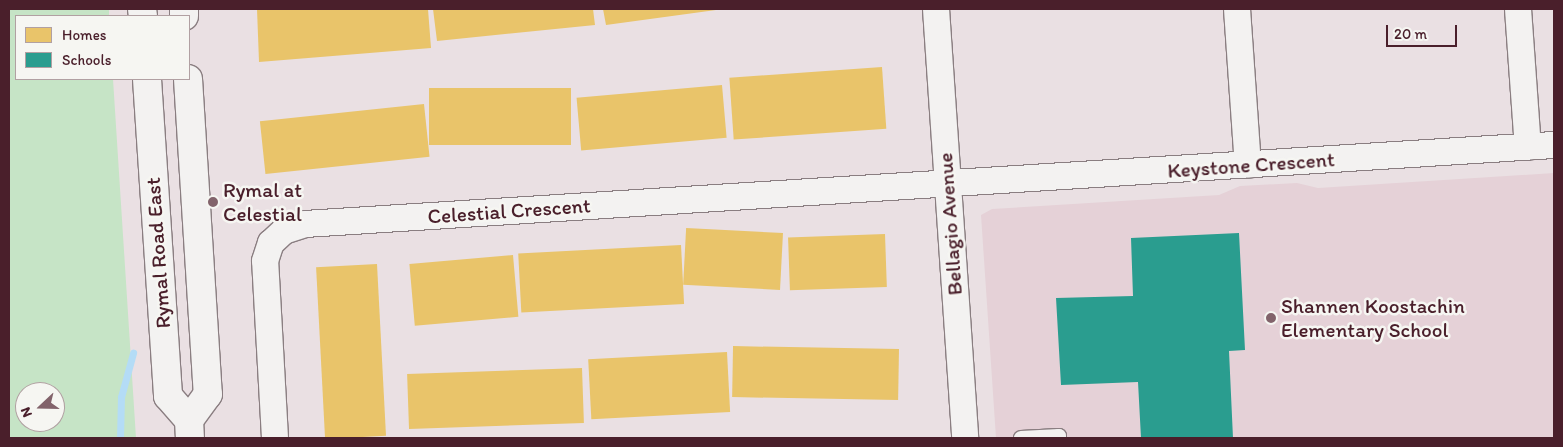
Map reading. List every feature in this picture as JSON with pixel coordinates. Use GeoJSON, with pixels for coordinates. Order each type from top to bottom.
{"type":"FeatureCollection","features":[{"type":"Feature","properties":{"kind":"main road","name":"Rymal Road East"},"geometry":{"type":"LineString","coordinates":[[147,80],[168,396],[189,429],[208,394],[188,80]]}},
{"type":"Feature","properties":{"kind":"street","name":"Bellagio Avenue"},"geometry":{"type":"LineString","coordinates":[[936,9],[965,438]]}},
{"type":"Feature","properties":{"kind":"street"},"geometry":{"type":"LineString","coordinates":[[1237,9],[1248,165]]}},
{"type":"Feature","properties":{"kind":"street"},"geometry":{"type":"LineString","coordinates":[[1518,9],[1528,147]]}},
{"type":"Feature","properties":{"kind":"street","name":"Keystone Crescent"},"geometry":{"type":"LineString","coordinates":[[948,183],[1554,145]]}},
{"type":"Feature","properties":{"kind":"street","name":"Celestial Crescent"},"geometry":{"type":"LineString","coordinates":[[275,438],[265,261],[272,243],[284,231],[315,223],[948,183]]}},
{"type":"Feature","properties":{"kind":"lane"},"geometry":{"type":"LineString","coordinates":[[1021,438],[1059,438]]}},
{"type":"Feature","properties":{"kind":"shaded area","name":"Shannen Koostachin Elementary School"},"geometry":{"type":"Polygon","coordinates":[[[1554,173],[1554,438],[996,438],[981,215],[992,209],[1219,195],[1240,186],[1297,183],[1318,188],[1554,173]]]}},
{"type":"Feature","properties":{"kind":"green space"},"geometry":{"type":"Polygon","coordinates":[[[9,9],[109,9],[109,15],[15,15],[15,80],[113,80],[136,438],[9,438],[9,9]]]}},
{"type":"Feature","properties":{"kind":"building: Homes"},"geometry":{"type":"Polygon","coordinates":[[[257,9],[428,9],[431,48],[259,62],[257,9]]]}},
{"type":"Feature","properties":{"kind":"building: Homes"},"geometry":{"type":"Polygon","coordinates":[[[433,9],[593,9],[595,25],[437,41],[433,9]]]}},
{"type":"Feature","properties":{"kind":"building: Homes"},"geometry":{"type":"Polygon","coordinates":[[[603,9],[716,9],[716,10],[606,25],[603,9]]]}},
{"type":"Feature","properties":{"kind":"building: Homes"},"geometry":{"type":"Polygon","coordinates":[[[882,67],[886,129],[734,140],[729,78],[882,67]]]}},
{"type":"Feature","properties":{"kind":"building: Homes"},"geometry":{"type":"Polygon","coordinates":[[[722,85],[727,138],[581,151],[577,98],[722,85]]]}},
{"type":"Feature","properties":{"kind":"building: Homes"},"geometry":{"type":"Polygon","coordinates":[[[429,88],[571,88],[571,145],[429,145],[429,88]]]}},
{"type":"Feature","properties":{"kind":"building: Homes"},"geometry":{"type":"Polygon","coordinates":[[[424,104],[430,157],[265,174],[260,121],[424,104]]]}},
{"type":"Feature","properties":{"kind":"building: Homes"},"geometry":{"type":"Polygon","coordinates":[[[686,228],[783,233],[780,290],[683,285],[686,228]]]}},
{"type":"Feature","properties":{"kind":"building: Homes"},"geometry":{"type":"Polygon","coordinates":[[[885,234],[887,287],[790,290],[788,237],[885,234]]]}},
{"type":"Feature","properties":{"kind":"building: Homes"},"geometry":{"type":"Polygon","coordinates":[[[681,245],[684,304],[521,312],[518,254],[681,245]]]}},
{"type":"Feature","properties":{"kind":"building: Homes"},"geometry":{"type":"Polygon","coordinates":[[[513,255],[518,317],[415,326],[409,264],[513,255]]]}},
{"type":"Feature","properties":{"kind":"building: Homes"},"geometry":{"type":"Polygon","coordinates":[[[377,264],[386,436],[325,438],[316,267],[377,264]]]}},
{"type":"Feature","properties":{"kind":"building: Homes"},"geometry":{"type":"Polygon","coordinates":[[[733,346],[899,349],[898,400],[732,397],[733,346]]]}},
{"type":"Feature","properties":{"kind":"building: Homes"},"geometry":{"type":"Polygon","coordinates":[[[727,352],[730,412],[591,419],[588,359],[727,352]]]}},
{"type":"Feature","properties":{"kind":"building: Homes"},"geometry":{"type":"Polygon","coordinates":[[[582,368],[584,423],[409,429],[407,374],[582,368]]]}},
{"type":"Feature","properties":{"kind":"building: Schools"},"geometry":{"type":"Polygon","coordinates":[[[1239,233],[1245,350],[1229,351],[1233,438],[1141,438],[1138,382],[1061,385],[1056,298],[1133,296],[1131,238],[1239,233]]]}},
{"type":"Feature","properties":{"kind":"waterway"},"geometry":{"type":"LineString","coordinates":[[120,438],[121,397],[133,353]]}},
{"type":"Feature","properties":{"kind":"place","name":"Rymal at Celestial"},"geometry":{"type":"Point","coordinates":[213,202]}},
{"type":"Feature","properties":{"kind":"place","name":"Shannen Koostachin Elementary School"},"geometry":{"type":"Point","coordinates":[1271,318]}}]}
